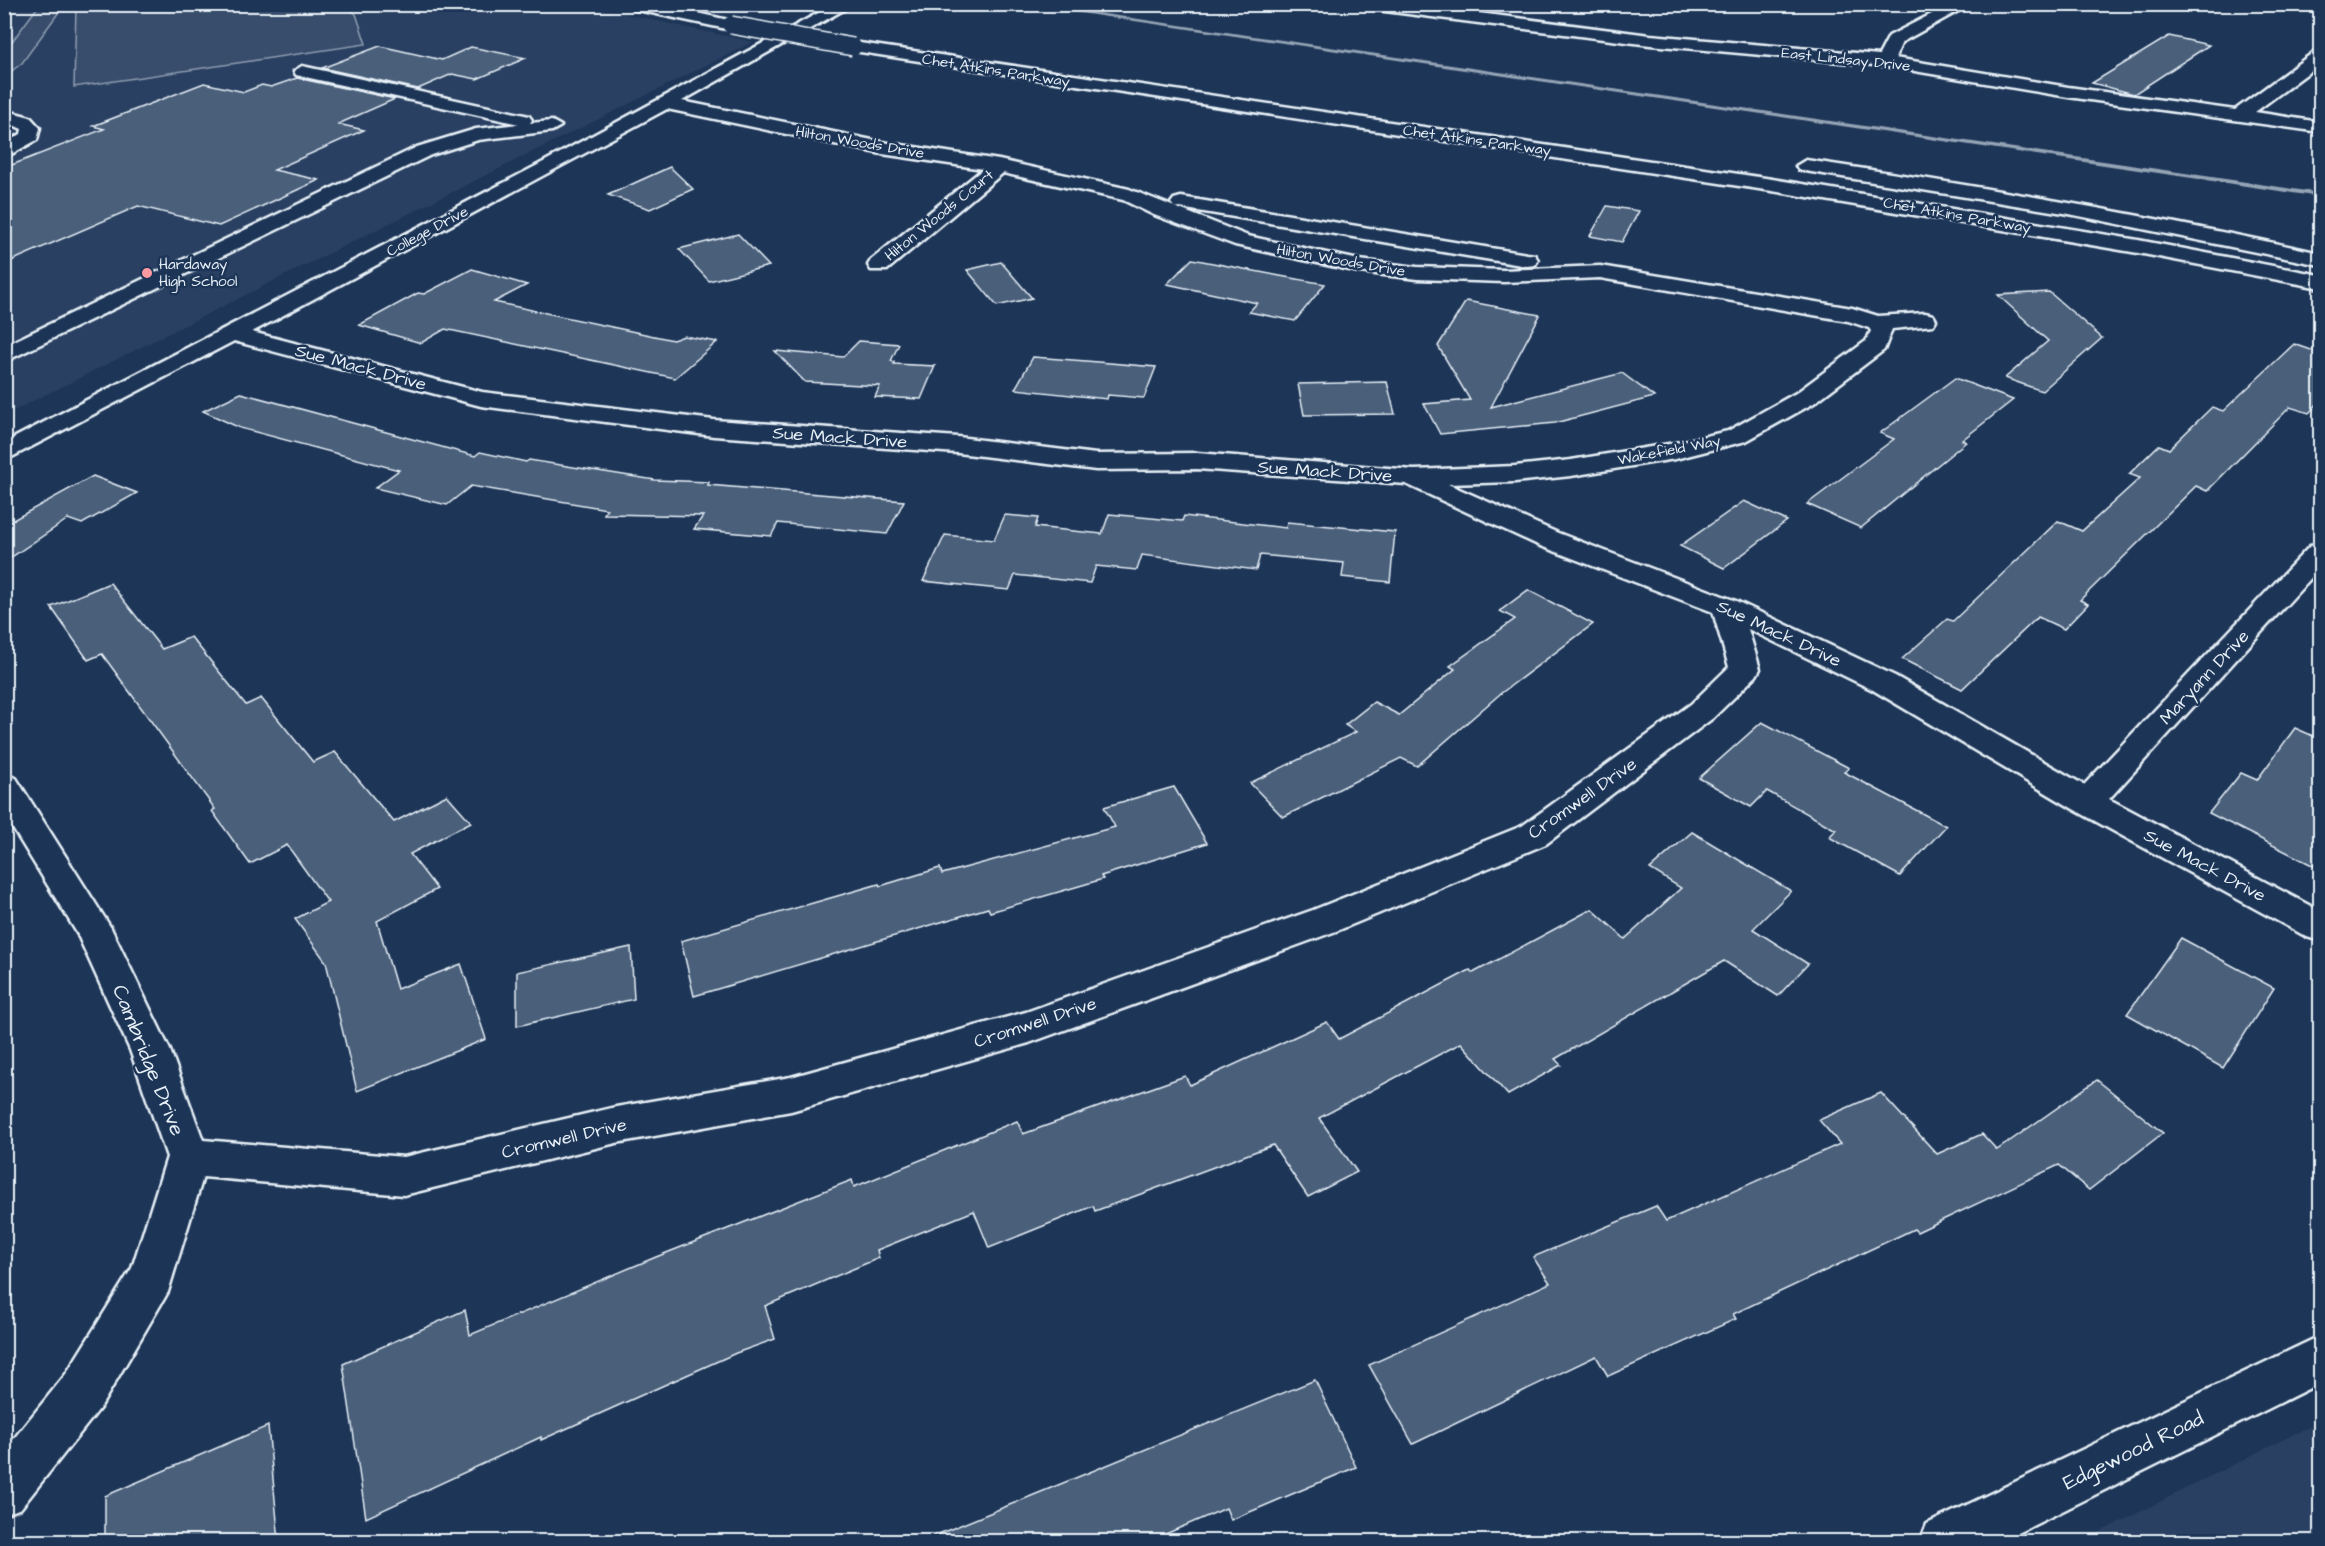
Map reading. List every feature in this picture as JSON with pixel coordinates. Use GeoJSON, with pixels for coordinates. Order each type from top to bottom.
{"type":"FeatureCollection","features":[{"type":"Feature","properties":{"kind":"main road","name":"Chet Atkins Parkway"},"geometry":{"type":"LineString","coordinates":[[633,4],[731,25],[853,47],[1249,108],[1810,189],[2189,255],[2320,282]]}},
{"type":"Feature","properties":{"kind":"main road","name":"College Drive"},"geometry":{"type":"LineString","coordinates":[[4,453],[234,334],[847,4]]}},
{"type":"Feature","properties":{"kind":"main road","name":"East Lindsay Drive"},"geometry":{"type":"LineString","coordinates":[[1369,4],[1650,40],[1885,61],[2067,92],[2241,114],[2320,127]]}},
{"type":"Feature","properties":{"kind":"main road"},"geometry":{"type":"LineString","coordinates":[[1885,61],[1895,39],[1964,4]]}},
{"type":"Feature","properties":{"kind":"main road","name":"Chet Atkins Parkway"},"geometry":{"type":"LineString","coordinates":[[787,18],[873,35],[1454,119]]}},
{"type":"Feature","properties":{"kind":"main road"},"geometry":{"type":"LineString","coordinates":[[2241,114],[2320,56]]}},
{"type":"Feature","properties":{"kind":"main road"},"geometry":{"type":"LineString","coordinates":[[302,71],[552,126],[598,139]]}},
{"type":"Feature","properties":{"kind":"main road","name":"Hilton Woods Drive"},"geometry":{"type":"LineString","coordinates":[[663,103],[882,148],[999,166],[1129,195],[1852,315],[1876,323],[1925,320]]}},
{"type":"Feature","properties":{"kind":"main road"},"geometry":{"type":"LineString","coordinates":[[4,115],[24,121],[31,128],[30,136],[4,152]]}},
{"type":"Feature","properties":{"kind":"main road"},"geometry":{"type":"LineString","coordinates":[[4,355],[424,151],[476,135],[552,126]]}},
{"type":"Feature","properties":{"kind":"main road","name":"Chet Atkins Parkway"},"geometry":{"type":"LineString","coordinates":[[1791,164],[1908,181],[2137,221],[2320,258]]}},
{"type":"Feature","properties":{"kind":"main road","name":"Hilton Woods Court"},"geometry":{"type":"LineString","coordinates":[[879,265],[999,166]]}},
{"type":"Feature","properties":{"kind":"main road","name":"Hilton Woods Drive"},"geometry":{"type":"LineString","coordinates":[[1129,195],[1161,211],[1242,241],[1359,266],[1417,273],[1504,276],[1600,272]]}},
{"type":"Feature","properties":{"kind":"main road","name":"Wakefield Way"},"geometry":{"type":"LineString","coordinates":[[1411,477],[1515,474],[1571,468],[1676,452],[1737,436],[1805,398],[1876,345],[1882,331],[1876,323]]}},
{"type":"Feature","properties":{"kind":"main road","name":"Sue Mack Drive"},"geometry":{"type":"LineString","coordinates":[[234,334],[481,399],[714,428],[958,445],[1096,462],[1197,461],[1411,477],[1548,539],[1726,606],[1884,683],[2087,802],[2320,927]]}},
{"type":"Feature","properties":{"kind":"main road","name":"Maryann Drive"},"geometry":{"type":"LineString","coordinates":[[2087,802],[2320,552]]}},
{"type":"Feature","properties":{"kind":"main road","name":"Cromwell Drive"},"geometry":{"type":"LineString","coordinates":[[188,1157],[404,1176],[616,1125],[791,1094],[1029,1027],[1326,920],[1534,835],[1702,711],[1745,669],[1726,606]]}},
{"type":"Feature","properties":{"kind":"main road","name":"Cambridge Drive"},"geometry":{"type":"LineString","coordinates":[[4,786],[93,928],[150,1050],[188,1157],[152,1277],[83,1392],[4,1491]]}},
{"type":"Feature","properties":{"kind":"main road","name":"Edgewood Road"},"geometry":{"type":"LineString","coordinates":[[1945,1542],[2318,1365]]}},
{"type":"Feature","properties":{"kind":"shaded area","name":"Hardaway High School"},"geometry":{"type":"Polygon","coordinates":[[[580,4],[753,42],[5,415],[5,5],[580,4]]]}},
{"type":"Feature","properties":{"kind":"shaded area"},"geometry":{"type":"Polygon","coordinates":[[[39,5],[64,5],[22,63],[5,76],[5,51],[39,5]]]}},
{"type":"Feature","properties":{"kind":"shaded area"},"geometry":{"type":"Polygon","coordinates":[[[97,5],[344,5],[356,14],[366,44],[74,87],[76,7],[97,5]]]}},
{"type":"Feature","properties":{"kind":"shaded area"},"geometry":{"type":"Polygon","coordinates":[[[2320,1421],[2320,1541],[2082,1541],[2320,1421]]]}},
{"type":"Feature","properties":{"kind":"building"},"geometry":{"type":"Polygon","coordinates":[[[2169,36],[2209,45],[2134,94],[2092,83],[2169,36]]]}},
{"type":"Feature","properties":{"kind":"building"},"geometry":{"type":"Polygon","coordinates":[[[380,46],[442,60],[471,47],[526,58],[477,79],[452,74],[418,89],[322,68],[380,46]]]}},
{"type":"Feature","properties":{"kind":"building"},"geometry":{"type":"Polygon","coordinates":[[[297,78],[395,99],[338,124],[364,130],[274,170],[319,180],[219,226],[138,206],[4,264],[4,168],[104,129],[93,126],[204,83],[244,92],[262,85],[271,87],[297,78]]]}},
{"type":"Feature","properties":{"kind":"building"},"geometry":{"type":"Polygon","coordinates":[[[670,167],[693,189],[650,209],[608,195],[670,167]]]}},
{"type":"Feature","properties":{"kind":"building"},"geometry":{"type":"Polygon","coordinates":[[[1607,206],[1639,211],[1622,242],[1590,236],[1607,206]]]}},
{"type":"Feature","properties":{"kind":"building"},"geometry":{"type":"Polygon","coordinates":[[[738,234],[769,266],[709,281],[679,249],[738,234]]]}},
{"type":"Feature","properties":{"kind":"building"},"geometry":{"type":"Polygon","coordinates":[[[1192,259],[1325,284],[1295,321],[1249,312],[1257,303],[1167,284],[1192,259]]]}},
{"type":"Feature","properties":{"kind":"building"},"geometry":{"type":"Polygon","coordinates":[[[1001,262],[1032,298],[997,306],[967,270],[1001,262]]]}},
{"type":"Feature","properties":{"kind":"building"},"geometry":{"type":"Polygon","coordinates":[[[472,269],[527,285],[494,302],[673,340],[684,336],[717,342],[675,378],[445,329],[421,343],[359,325],[418,293],[424,294],[472,269]]]}},
{"type":"Feature","properties":{"kind":"building"},"geometry":{"type":"Polygon","coordinates":[[[2049,292],[2102,338],[2042,391],[2005,378],[2048,341],[1998,295],[2049,292]]]}},
{"type":"Feature","properties":{"kind":"building"},"geometry":{"type":"Polygon","coordinates":[[[1466,301],[1540,315],[1491,407],[1622,373],[1654,397],[1555,423],[1440,434],[1424,404],[1470,400],[1438,346],[1466,301]]]}},
{"type":"Feature","properties":{"kind":"building"},"geometry":{"type":"Polygon","coordinates":[[[859,341],[899,344],[891,361],[894,364],[935,366],[921,399],[875,397],[880,386],[805,382],[775,351],[843,357],[859,341]]]}},
{"type":"Feature","properties":{"kind":"building"},"geometry":{"type":"Polygon","coordinates":[[[2294,344],[2320,353],[2320,401],[2309,413],[2290,407],[2207,491],[2196,486],[2080,600],[2088,604],[2064,629],[2038,617],[1962,689],[1902,659],[1947,619],[1953,621],[2058,521],[2082,531],[2140,478],[2129,474],[2159,445],[2169,449],[2212,407],[2223,411],[2294,344]]]}},
{"type":"Feature","properties":{"kind":"building"},"geometry":{"type":"Polygon","coordinates":[[[1033,357],[1156,367],[1144,398],[1108,395],[1107,399],[1015,389],[1033,357]]]}},
{"type":"Feature","properties":{"kind":"building"},"geometry":{"type":"Polygon","coordinates":[[[1955,378],[2013,400],[1962,440],[1966,442],[1861,528],[1807,504],[1894,439],[1880,433],[1955,378]]]}},
{"type":"Feature","properties":{"kind":"building"},"geometry":{"type":"Polygon","coordinates":[[[1387,382],[1395,414],[1304,415],[1298,384],[1387,382]]]}},
{"type":"Feature","properties":{"kind":"building"},"geometry":{"type":"Polygon","coordinates":[[[241,393],[475,456],[480,452],[526,462],[529,460],[655,480],[709,482],[708,485],[904,501],[887,534],[778,523],[771,536],[694,529],[703,516],[604,514],[607,509],[471,486],[447,505],[375,488],[399,470],[240,428],[203,411],[241,393]]]}},
{"type":"Feature","properties":{"kind":"building"},"geometry":{"type":"Polygon","coordinates":[[[93,476],[137,493],[82,524],[68,519],[4,562],[4,525],[93,476]]]}},
{"type":"Feature","properties":{"kind":"building"},"geometry":{"type":"Polygon","coordinates":[[[1744,501],[1787,521],[1724,568],[1680,546],[1744,501]]]}},
{"type":"Feature","properties":{"kind":"building"},"geometry":{"type":"Polygon","coordinates":[[[1109,514],[1182,521],[1184,516],[1286,528],[1287,522],[1395,532],[1390,582],[1342,577],[1344,563],[1260,555],[1256,570],[1142,555],[1137,570],[1096,566],[1090,583],[1015,575],[1009,590],[923,581],[945,535],[994,540],[1005,515],[1038,518],[1035,527],[1102,534],[1109,514]]]}},
{"type":"Feature","properties":{"kind":"building"},"geometry":{"type":"Polygon","coordinates":[[[110,583],[162,649],[191,637],[246,705],[261,698],[313,762],[335,752],[394,822],[447,795],[471,822],[410,854],[437,889],[377,921],[397,989],[461,964],[486,1039],[357,1091],[326,962],[295,919],[328,902],[287,845],[250,864],[212,811],[215,809],[102,654],[88,660],[51,607],[110,583]]]}},
{"type":"Feature","properties":{"kind":"building"},"geometry":{"type":"Polygon","coordinates":[[[1528,590],[1593,624],[1500,694],[1417,766],[1401,758],[1283,817],[1250,783],[1356,732],[1345,725],[1374,702],[1399,715],[1455,669],[1450,666],[1515,619],[1500,611],[1528,590]]]}},
{"type":"Feature","properties":{"kind":"building"},"geometry":{"type":"Polygon","coordinates":[[[1762,722],[1849,768],[1844,772],[1946,826],[1900,876],[1829,837],[1836,830],[1767,791],[1751,807],[1699,778],[1762,722]]]}},
{"type":"Feature","properties":{"kind":"building"},"geometry":{"type":"Polygon","coordinates":[[[2295,728],[2320,739],[2320,869],[2209,813],[2241,773],[2257,780],[2295,728]]]}},
{"type":"Feature","properties":{"kind":"building"},"geometry":{"type":"Polygon","coordinates":[[[1174,787],[1207,843],[1101,876],[1103,879],[990,912],[988,908],[694,996],[681,941],[879,884],[880,886],[940,868],[942,874],[1115,827],[1104,807],[1174,787]]]}},
{"type":"Feature","properties":{"kind":"building"},"geometry":{"type":"Polygon","coordinates":[[[1692,832],[1791,891],[1753,929],[1808,964],[1778,996],[1724,961],[1555,1059],[1561,1065],[1508,1095],[1461,1043],[1319,1118],[1357,1172],[1308,1197],[1273,1145],[1095,1211],[1093,1206],[989,1248],[974,1211],[877,1250],[879,1258],[765,1306],[775,1339],[736,1353],[541,1440],[541,1437],[366,1518],[343,1364],[465,1310],[470,1335],[656,1257],[852,1180],[854,1187],[1017,1121],[1023,1134],[1185,1076],[1190,1085],[1327,1022],[1339,1039],[1470,970],[1473,973],[1592,909],[1625,939],[1681,888],[1650,869],[1692,832]]]}},
{"type":"Feature","properties":{"kind":"building"},"geometry":{"type":"Polygon","coordinates":[[[2181,938],[2274,988],[2223,1068],[2127,1014],[2181,938]]]}},
{"type":"Feature","properties":{"kind":"building"},"geometry":{"type":"Polygon","coordinates":[[[631,947],[634,999],[517,1026],[517,972],[631,947]]]}},
{"type":"Feature","properties":{"kind":"building"},"geometry":{"type":"Polygon","coordinates":[[[2097,1080],[2163,1133],[2089,1190],[2059,1165],[1917,1232],[1914,1229],[1733,1314],[1736,1319],[1608,1376],[1596,1356],[1413,1444],[1369,1365],[1550,1283],[1533,1257],[1656,1206],[1666,1221],[1840,1144],[1819,1120],[1881,1093],[1937,1154],[1982,1134],[1997,1150],[2097,1080]]]}},
{"type":"Feature","properties":{"kind":"building"},"geometry":{"type":"Polygon","coordinates":[[[1315,1380],[1356,1467],[1231,1520],[1226,1508],[1147,1542],[919,1542],[1315,1380]]]}},
{"type":"Feature","properties":{"kind":"building"},"geometry":{"type":"Polygon","coordinates":[[[268,1426],[279,1542],[105,1542],[105,1496],[268,1426]]]}},
{"type":"Feature","properties":{"kind":"waterway"},"geometry":{"type":"LineString","coordinates":[[1022,4],[2320,195]]}},
{"type":"Feature","properties":{"kind":"place","name":"Hardaway High School"},"geometry":{"type":"Point","coordinates":[147,273]}}]}
